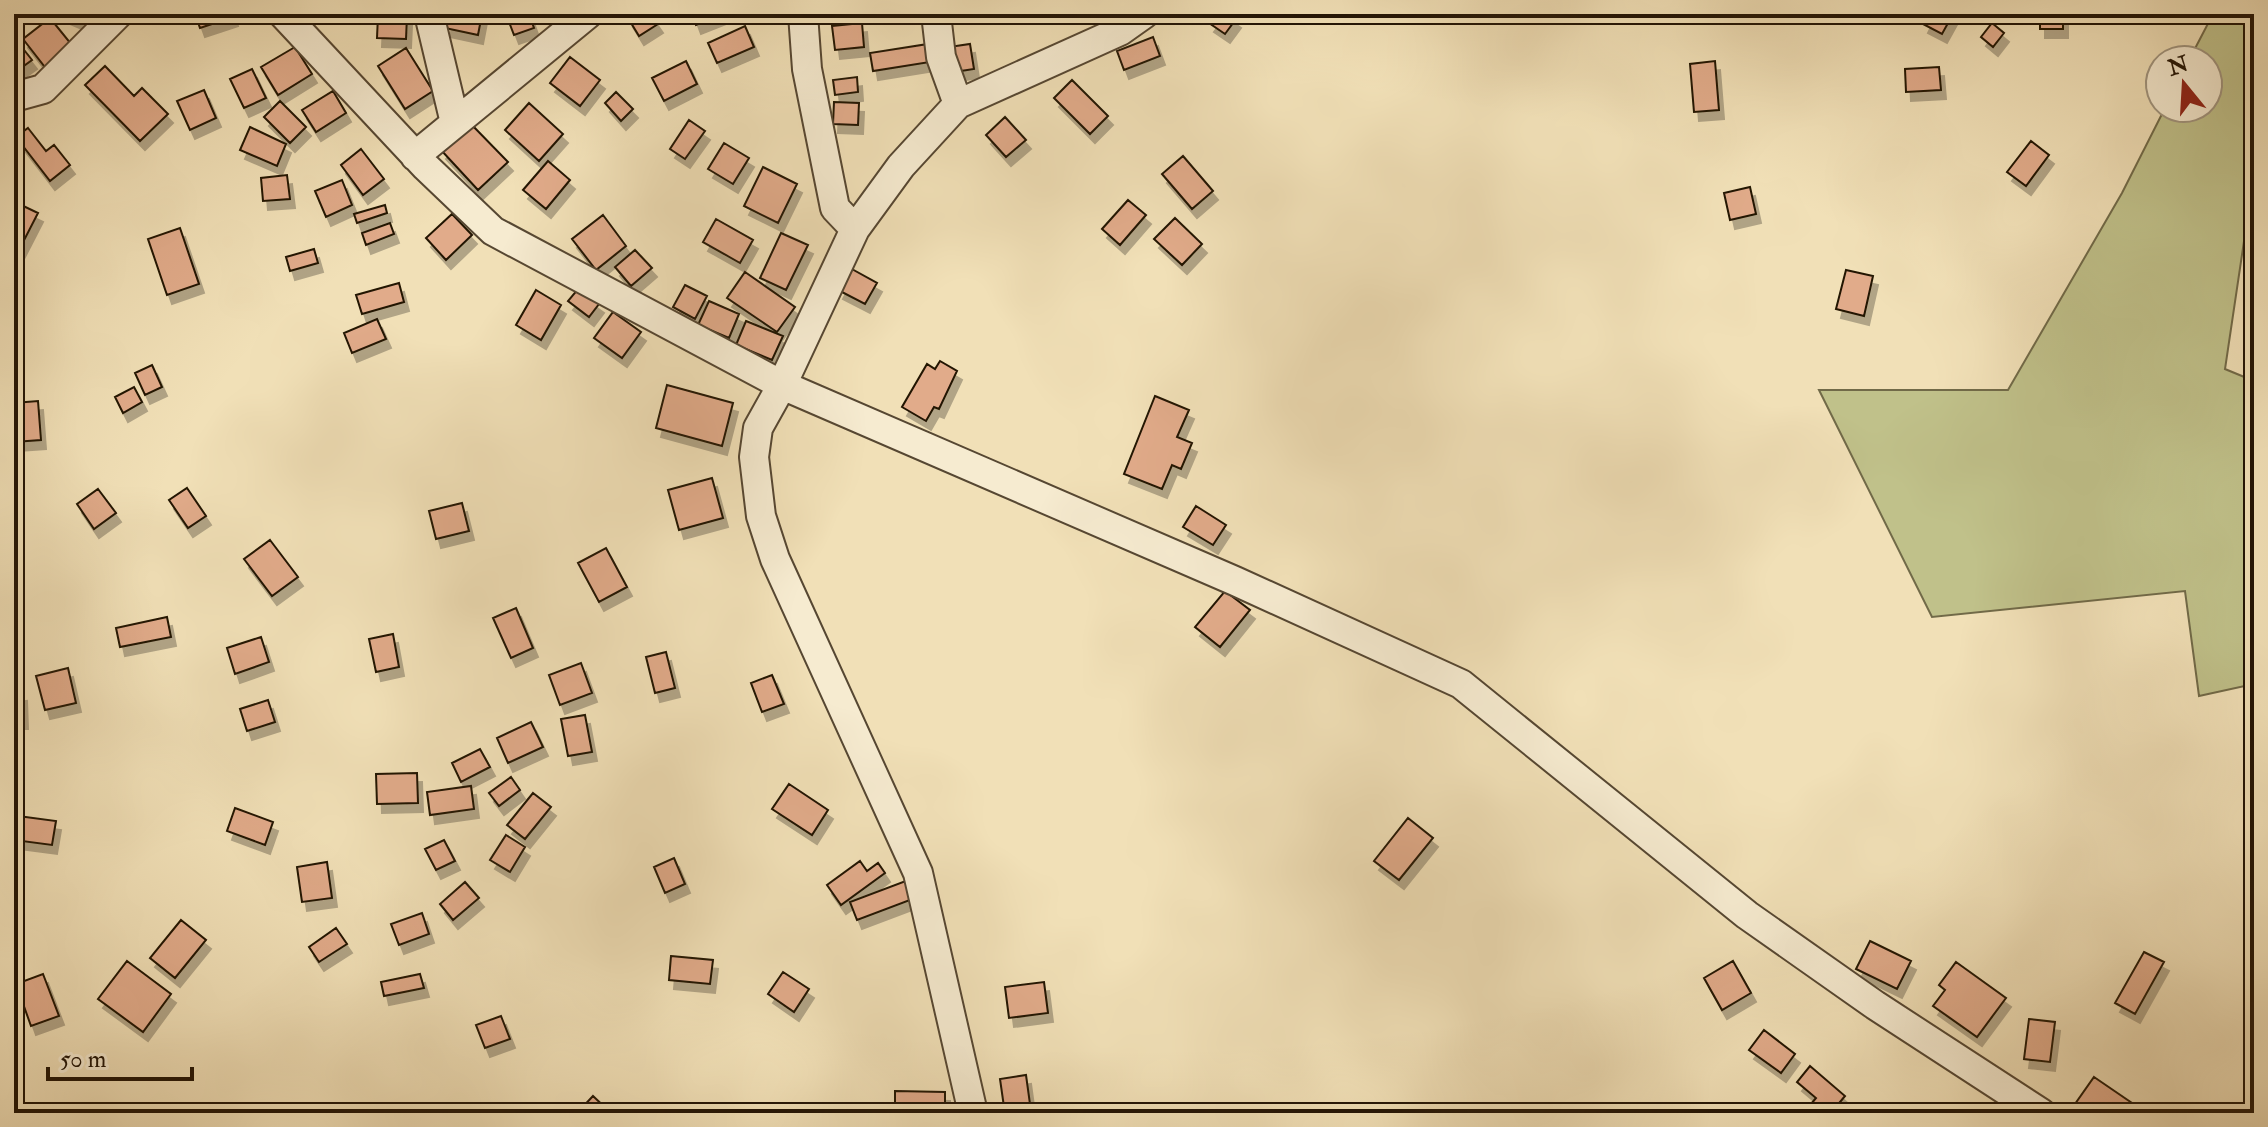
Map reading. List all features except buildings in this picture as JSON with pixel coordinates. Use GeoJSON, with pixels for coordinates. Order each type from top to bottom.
{"type":"FeatureCollection","features":[{"type":"Feature","properties":{"kind":"street"},"geometry":{"type":"LineString","coordinates":[[14,97],[43,89],[118,14]]}},
{"type":"Feature","properties":{"kind":"street"},"geometry":{"type":"LineString","coordinates":[[283,14],[415,156],[493,231],[782,385],[1235,581],[1461,684],[1747,915],[1875,1005],[2041,1113]]}},
{"type":"Feature","properties":{"kind":"street"},"geometry":{"type":"LineString","coordinates":[[429,14],[455,123]]}},
{"type":"Feature","properties":{"kind":"street"},"geometry":{"type":"LineString","coordinates":[[415,156],[588,14]]}},
{"type":"Feature","properties":{"kind":"street"},"geometry":{"type":"LineString","coordinates":[[803,14],[807,69],[835,208],[855,229]]}},
{"type":"Feature","properties":{"kind":"street"},"geometry":{"type":"LineString","coordinates":[[936,14],[941,57],[958,104]]}},
{"type":"Feature","properties":{"kind":"street"},"geometry":{"type":"LineString","coordinates":[[973,1113],[918,873],[775,559],[761,516],[754,457],[758,428],[782,385],[855,229],[901,166],[958,104],[1120,31],[1144,14]]}},
{"type":"Feature","properties":{"kind":"green space"},"geometry":{"type":"Polygon","coordinates":[[[2213,14],[2254,14],[2254,174],[2225,369],[2254,381],[2254,684],[2199,696],[2185,591],[1932,617],[1819,390],[2008,390],[2122,193],[2157,124],[2224,124],[2224,44],[2197,44],[2213,14]]]}}]}
